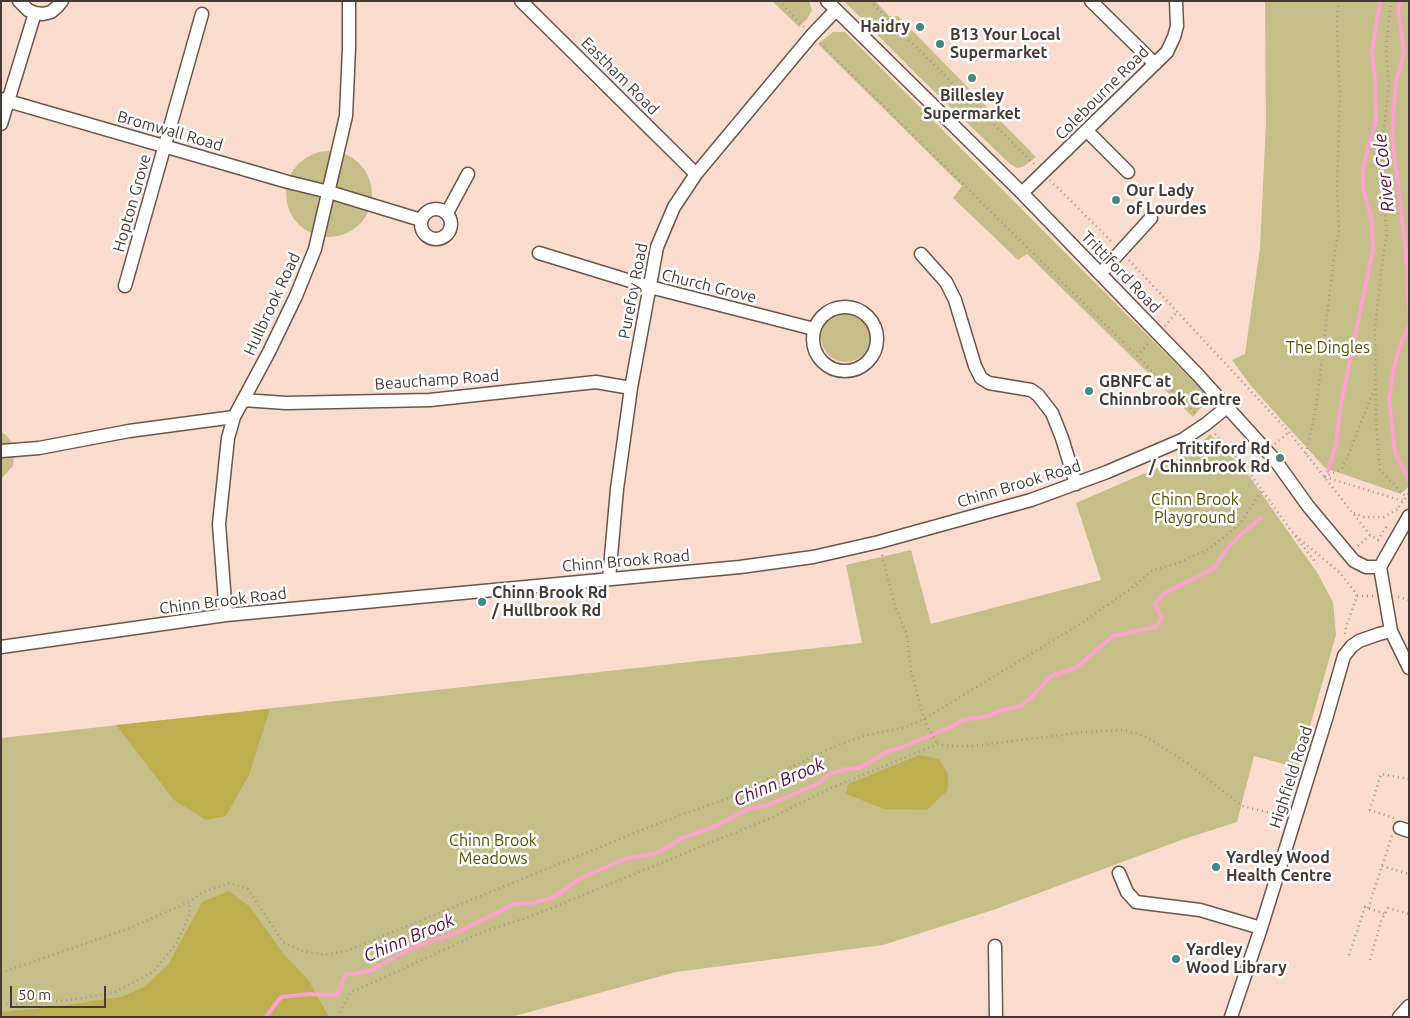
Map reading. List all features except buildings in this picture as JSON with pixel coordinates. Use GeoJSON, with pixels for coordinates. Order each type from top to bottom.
{"type":"FeatureCollection","features":[{"type":"Feature","properties":{"kind":"street"},"geometry":{"type":"LineString","coordinates":[[20,1],[28,10],[43,14],[51,12],[62,1]]}},
{"type":"Feature","properties":{"kind":"street","name":"Hullbrook Road"},"geometry":{"type":"LineString","coordinates":[[226,615],[219,524],[228,438],[234,417],[296,296],[315,249],[346,116],[349,1]]}},
{"type":"Feature","properties":{"kind":"street","name":"Eastham Road"},"geometry":{"type":"LineString","coordinates":[[521,1],[696,174]]}},
{"type":"Feature","properties":{"kind":"street"},"geometry":{"type":"LineString","coordinates":[[1091,1],[1155,64]]}},
{"type":"Feature","properties":{"kind":"street","name":"Colebourne Road"},"geometry":{"type":"LineString","coordinates":[[1022,193],[1167,52],[1174,38],[1177,26],[1176,1]]}},
{"type":"Feature","properties":{"kind":"street","name":"Purefoy Road"},"geometry":{"type":"LineString","coordinates":[[609,579],[631,388],[657,247],[674,207],[696,174],[812,35],[831,6]]}},
{"type":"Feature","properties":{"kind":"street","name":"Trittiford Road"},"geometry":{"type":"LineString","coordinates":[[831,6],[1022,193],[1227,406],[1267,451],[1308,506],[1354,561],[1366,567],[1380,567]]}},
{"type":"Feature","properties":{"kind":"street"},"geometry":{"type":"LineString","coordinates":[[1,124],[5,100],[35,13]]}},
{"type":"Feature","properties":{"kind":"street","name":"Hopton Grove"},"geometry":{"type":"LineString","coordinates":[[125,286],[202,14]]}},
{"type":"Feature","properties":{"kind":"street","name":"Bromwall Road"},"geometry":{"type":"LineString","coordinates":[[5,100],[421,220]]}},
{"type":"Feature","properties":{"kind":"street"},"geometry":{"type":"LineString","coordinates":[[1087,131],[1128,172]]}},
{"type":"Feature","properties":{"kind":"street"},"geometry":{"type":"LineString","coordinates":[[447,213],[468,174]]}},
{"type":"Feature","properties":{"kind":"street"},"geometry":{"type":"LineString","coordinates":[[439,209],[447,213],[452,223],[445,237],[434,240],[425,235],[420,226],[426,212],[439,209]]}},
{"type":"Feature","properties":{"kind":"street"},"geometry":{"type":"LineString","coordinates":[[1100,274],[1151,218]]}},
{"type":"Feature","properties":{"kind":"street","name":"Church Grove"},"geometry":{"type":"LineString","coordinates":[[539,253],[650,288],[814,330]]}},
{"type":"Feature","properties":{"kind":"street"},"geometry":{"type":"LineString","coordinates":[[921,254],[946,282],[953,295],[975,366],[981,378],[989,383],[1031,390],[1038,395],[1052,413],[1076,484]]}},
{"type":"Feature","properties":{"kind":"street"},"geometry":{"type":"LineString","coordinates":[[836,308],[857,309],[866,314],[873,322],[878,342],[869,362],[850,372],[839,372],[820,360],[814,346],[814,330],[819,320],[836,308]]}},
{"type":"Feature","properties":{"kind":"street","name":"Beauchamp Road"},"geometry":{"type":"LineString","coordinates":[[243,400],[286,403],[430,400],[596,382],[631,388]]}},
{"type":"Feature","properties":{"kind":"street","name":"Chinn Brook Road"},"geometry":{"type":"LineString","coordinates":[[1,648],[226,615],[740,567],[804,558],[879,542],[1031,500],[1076,484],[1182,440],[1206,424],[1227,406]]}},
{"type":"Feature","properties":{"kind":"street"},"geometry":{"type":"LineString","coordinates":[[1,451],[39,448],[130,431],[234,417]]}},
{"type":"Feature","properties":{"kind":"street"},"geometry":{"type":"LineString","coordinates":[[1403,512],[1380,567],[1391,631],[1409,668]]}},
{"type":"Feature","properties":{"kind":"street"},"geometry":{"type":"LineString","coordinates":[[1344,656],[1359,641],[1391,631]]}},
{"type":"Feature","properties":{"kind":"street","name":"Highfield Road"},"geometry":{"type":"LineString","coordinates":[[1231,1017],[1261,928],[1344,656]]}},
{"type":"Feature","properties":{"kind":"street"},"geometry":{"type":"LineString","coordinates":[[1119,873],[1127,892],[1136,902],[1200,910],[1261,928]]}},
{"type":"Feature","properties":{"kind":"street"},"geometry":{"type":"LineString","coordinates":[[995,946],[996,1017]]}},
{"type":"Feature","properties":{"kind":"street"},"geometry":{"type":"LineString","coordinates":[[1399,1017],[1409,1006]]}},
{"type":"Feature","properties":{"kind":"path"},"geometry":{"type":"LineString","coordinates":[[779,1],[1206,424],[1246,468],[1317,564]]}},
{"type":"Feature","properties":{"kind":"path"},"geometry":{"type":"LineString","coordinates":[[870,1],[1122,252],[1289,432],[1370,535],[1378,540],[1388,525]]}},
{"type":"Feature","properties":{"kind":"path"},"geometry":{"type":"LineString","coordinates":[[1306,454],[1317,402],[1333,264],[1339,230],[1337,188],[1340,94],[1337,18],[1339,1]]}},
{"type":"Feature","properties":{"kind":"path"},"geometry":{"type":"LineString","coordinates":[[1391,1],[1386,50],[1389,84],[1382,147],[1382,188],[1387,233],[1375,328],[1376,385],[1380,470],[1406,497]]}},
{"type":"Feature","properties":{"kind":"path"},"geometry":{"type":"LineString","coordinates":[[1324,476],[1342,469],[1376,385]]}},
{"type":"Feature","properties":{"kind":"path"},"geometry":{"type":"LineString","coordinates":[[1267,451],[1289,432]]}},
{"type":"Feature","properties":{"kind":"path"},"geometry":{"type":"LineString","coordinates":[[1324,476],[1403,501]]}},
{"type":"Feature","properties":{"kind":"path"},"geometry":{"type":"LineString","coordinates":[[1,972],[130,928],[189,902],[214,887],[230,884],[248,889],[284,942],[302,951],[324,955],[346,951],[654,825],[728,798],[833,747],[867,735],[903,728],[924,719],[1080,624],[1129,590],[1153,570],[1178,563],[1209,549],[1240,524],[1262,490]]}},
{"type":"Feature","properties":{"kind":"path"},"geometry":{"type":"LineString","coordinates":[[1403,512],[1403,501],[1409,493]]}},
{"type":"Feature","properties":{"kind":"path"},"geometry":{"type":"LineString","coordinates":[[1352,513],[1364,517],[1384,517],[1403,512]]}},
{"type":"Feature","properties":{"kind":"path"},"geometry":{"type":"LineString","coordinates":[[1393,517],[1403,512]]}},
{"type":"Feature","properties":{"kind":"path"},"geometry":{"type":"LineString","coordinates":[[1292,532],[1339,572],[1356,593],[1357,596],[1346,627],[1344,656]]}},
{"type":"Feature","properties":{"kind":"path"},"geometry":{"type":"LineString","coordinates":[[1351,557],[1360,544],[1370,535]]}},
{"type":"Feature","properties":{"kind":"path"},"geometry":{"type":"LineString","coordinates":[[879,542],[894,603],[907,635],[911,671],[924,719],[938,744]]}},
{"type":"Feature","properties":{"kind":"path"},"geometry":{"type":"LineString","coordinates":[[338,1017],[350,993],[476,935],[532,916],[772,817],[831,788],[938,744],[972,746],[1085,732],[1123,730],[1145,736],[1186,762],[1242,806],[1294,819]]}},
{"type":"Feature","properties":{"kind":"path"},"geometry":{"type":"LineString","coordinates":[[1368,908],[1382,866],[1401,828],[1397,819],[1370,810],[1381,774],[1409,779]]}},
{"type":"Feature","properties":{"kind":"path"},"geometry":{"type":"LineString","coordinates":[[1382,866],[1409,874]]}},
{"type":"Feature","properties":{"kind":"path"},"geometry":{"type":"LineString","coordinates":[[1,1004],[70,1000],[113,993],[153,972],[176,944],[190,914],[189,902]]}},
{"type":"Feature","properties":{"kind":"path"},"geometry":{"type":"LineString","coordinates":[[1349,954],[1365,906],[1386,914]]}},
{"type":"Feature","properties":{"kind":"path"},"geometry":{"type":"LineString","coordinates":[[1370,960],[1381,921],[1388,908],[1409,914]]}},
{"type":"Feature","properties":{"kind":"path"},"geometry":{"type":"LineString","coordinates":[[15,1017],[16,1004]]}},
{"type":"Feature","properties":{"kind":"green space"},"geometry":{"type":"Polygon","coordinates":[[[772,1],[809,1],[812,10],[799,27],[772,1]]]}},
{"type":"Feature","properties":{"kind":"green space"},"geometry":{"type":"Polygon","coordinates":[[[844,1],[875,1],[889,16],[898,16],[1036,157],[1023,167],[1017,168],[1009,163],[918,76],[844,1]]]}},
{"type":"Feature","properties":{"kind":"green space","name":"The Dingles"},"geometry":{"type":"Polygon","coordinates":[[[1265,1],[1409,1],[1409,486],[1401,494],[1325,468],[1251,386],[1232,360],[1245,354],[1260,248],[1266,122],[1265,1]]]}},
{"type":"Feature","properties":{"kind":"green space"},"geometry":{"type":"Polygon","coordinates":[[[833,32],[845,32],[1206,394],[1206,402],[1193,417],[1027,254],[1018,260],[953,198],[962,186],[818,44],[833,32]]]}},
{"type":"Feature","properties":{"kind":"green space"},"geometry":{"type":"Polygon","coordinates":[[[329,151],[345,154],[353,158],[365,170],[369,178],[372,194],[369,210],[365,218],[353,230],[345,234],[329,237],[313,234],[305,230],[293,218],[289,210],[286,194],[289,178],[293,170],[305,158],[313,154],[329,151]]]}},
{"type":"Feature","properties":{"kind":"green space"},"geometry":{"type":"Polygon","coordinates":[[[841,312],[851,312],[864,319],[871,332],[871,342],[864,355],[851,362],[841,362],[832,358],[825,351],[821,342],[821,332],[825,323],[832,316],[841,312]]]}},
{"type":"Feature","properties":{"kind":"green space"},"geometry":{"type":"Polygon","coordinates":[[[1,432],[12,443],[14,455],[13,466],[1,479],[1,432]]]}},
{"type":"Feature","properties":{"kind":"green space","name":"Chinn Brook Meadows"},"geometry":{"type":"Polygon","coordinates":[[[1210,434],[1247,473],[1318,574],[1333,602],[1336,635],[1298,768],[1254,756],[1237,822],[1184,839],[996,909],[883,945],[676,972],[511,1017],[1,1017],[1,738],[862,643],[846,565],[911,550],[931,624],[1101,580],[1076,503],[1180,458],[1198,446],[1210,434]]]}},
{"type":"Feature","properties":{"kind":"shaded area"},"geometry":{"type":"Polygon","coordinates":[[[270,709],[249,775],[226,816],[206,820],[174,800],[116,725],[270,709]]]}},
{"type":"Feature","properties":{"kind":"shaded area"},"geometry":{"type":"Polygon","coordinates":[[[919,755],[939,759],[948,774],[948,790],[927,810],[884,809],[846,794],[848,784],[919,755]]]}},
{"type":"Feature","properties":{"kind":"shaded area"},"geometry":{"type":"Polygon","coordinates":[[[229,891],[250,907],[282,952],[309,981],[329,1017],[1,1017],[1,1012],[46,1008],[121,997],[144,987],[168,965],[202,902],[229,891]]]}},
{"type":"Feature","properties":{"kind":"waterway","name":"Chinn Brook"},"geometry":{"type":"LineString","coordinates":[[1328,471],[1336,444],[1341,403],[1373,250],[1372,221],[1363,188],[1363,168],[1376,119],[1372,51],[1380,1]]}},
{"type":"Feature","properties":{"kind":"waterway","name":"River Cole"},"geometry":{"type":"LineString","coordinates":[[1401,1],[1398,10],[1404,51],[1396,82],[1392,135],[1406,253],[1409,314]]}},
{"type":"Feature","properties":{"kind":"waterway","name":"River Cole"},"geometry":{"type":"LineString","coordinates":[[1409,326],[1399,348],[1389,399],[1395,453],[1409,480]]}},
{"type":"Feature","properties":{"kind":"waterway","name":"Chinn Brook"},"geometry":{"type":"LineString","coordinates":[[266,1017],[281,997],[309,994],[337,995],[345,975],[370,971],[414,947],[456,933],[515,904],[531,903],[552,898],[581,878],[627,858],[655,854],[683,838],[716,826],[752,807],[766,806],[819,783],[830,774],[845,769],[859,768],[887,752],[955,725],[963,720],[988,716],[1020,706],[1030,699],[1051,676],[1076,668],[1113,636],[1156,627],[1162,618],[1155,604],[1163,594],[1216,566],[1225,551],[1242,533],[1261,518]]}},
{"type":"Feature","properties":{"kind":"place","name":"Haidry"},"geometry":{"type":"Point","coordinates":[920,27]}},
{"type":"Feature","properties":{"kind":"place","name":"B13 Your Local Supermarket"},"geometry":{"type":"Point","coordinates":[940,44]}},
{"type":"Feature","properties":{"kind":"place","name":"Billesley Supermarket"},"geometry":{"type":"Point","coordinates":[972,78]}},
{"type":"Feature","properties":{"kind":"place","name":"Our Lady of Lourdes"},"geometry":{"type":"Point","coordinates":[1116,200]}},
{"type":"Feature","properties":{"kind":"place","name":"GBNFC at Chinnbrook Centre"},"geometry":{"type":"Point","coordinates":[1089,391]}},
{"type":"Feature","properties":{"kind":"place","name":"Trittiford Rd / Chinnbrook Rd"},"geometry":{"type":"Point","coordinates":[1280,458]}},
{"type":"Feature","properties":{"kind":"place","name":"Chinn Brook Rd / Hullbrook Rd"},"geometry":{"type":"Point","coordinates":[482,602]}},
{"type":"Feature","properties":{"kind":"place","name":"Yardley Wood Health Centre"},"geometry":{"type":"Point","coordinates":[1216,867]}},
{"type":"Feature","properties":{"kind":"place","name":"Yardley Wood Library"},"geometry":{"type":"Point","coordinates":[1176,959]}},
{"type":"Feature","properties":{"kind":"park label","name":"Chinn Brook Playground"},"geometry":{"type":"Point","coordinates":[1195,509]}}]}
